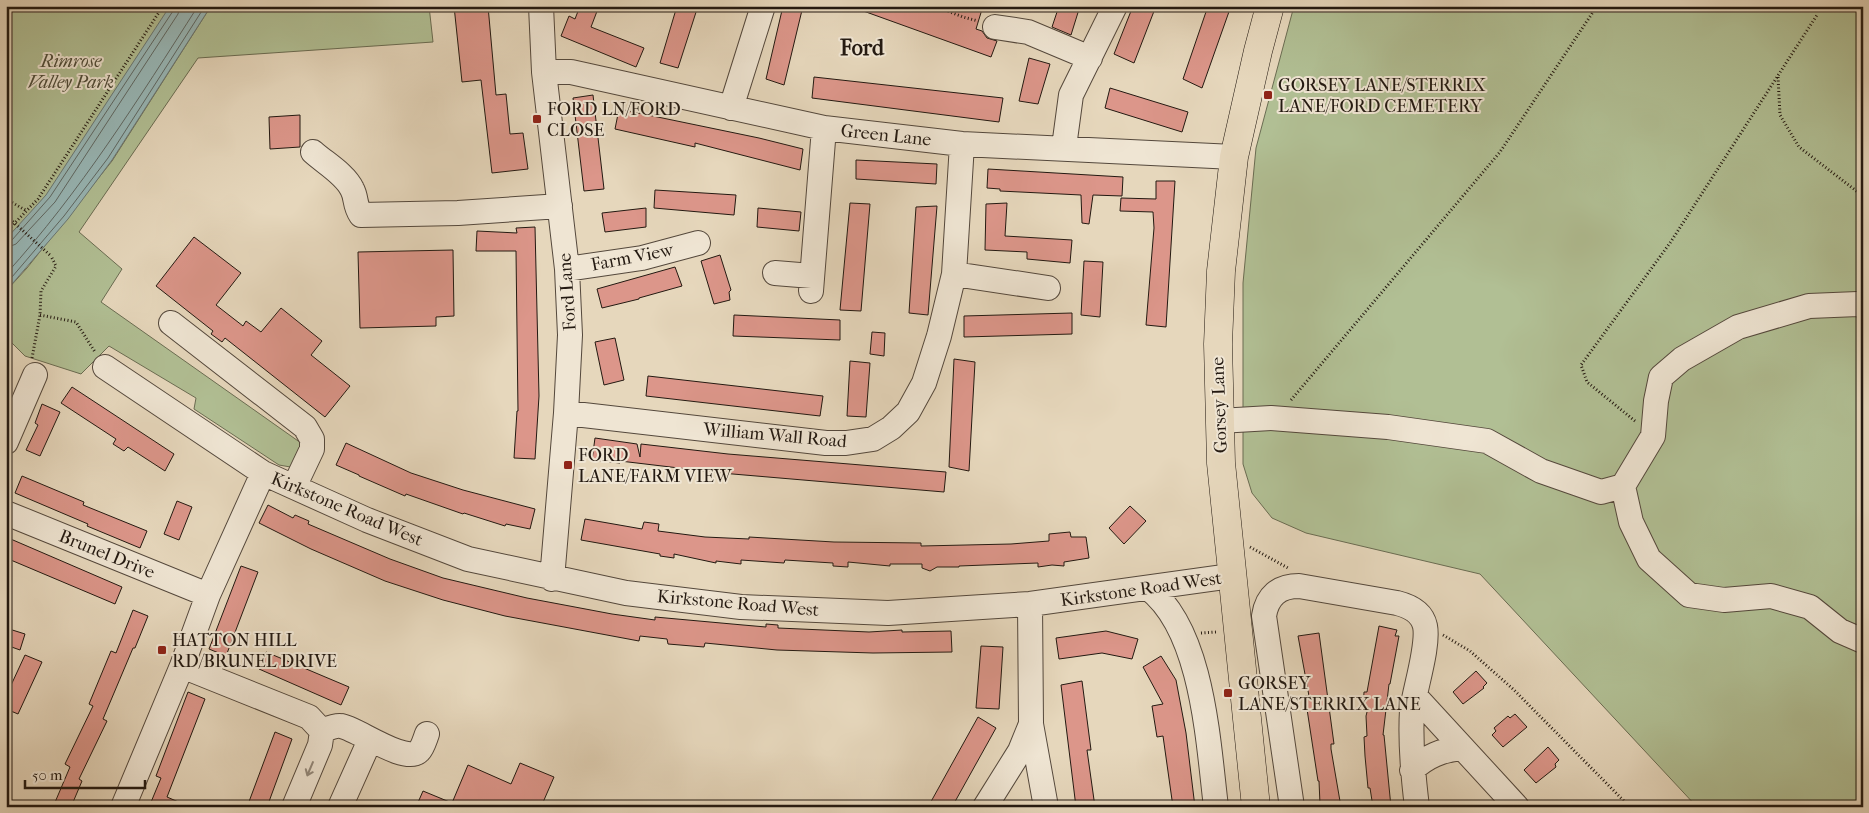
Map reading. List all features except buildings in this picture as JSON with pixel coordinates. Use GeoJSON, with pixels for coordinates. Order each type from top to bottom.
{"type":"FeatureCollection","features":[{"type":"Feature","properties":{"kind":"main road","name":"Gorsey Lane"},"geometry":{"type":"LineString","coordinates":[[1256,807],[1228,541],[1219,421],[1218,344],[1221,271],[1234,157],[1270,6]]}},
{"type":"Feature","properties":{"kind":"street","name":"Ford Lane"},"geometry":{"type":"LineString","coordinates":[[541,6],[544,72],[567,269],[570,335],[566,413],[552,579]]}},
{"type":"Feature","properties":{"kind":"street"},"geometry":{"type":"LineString","coordinates":[[731,108],[763,6]]}},
{"type":"Feature","properties":{"kind":"street"},"geometry":{"type":"LineString","coordinates":[[1064,148],[1071,95],[1116,6]]}},
{"type":"Feature","properties":{"kind":"street"},"geometry":{"type":"LineString","coordinates":[[995,27],[1028,32],[1090,58]]}},
{"type":"Feature","properties":{"kind":"street","name":"Green Lane"},"geometry":{"type":"LineString","coordinates":[[544,72],[571,72],[824,128],[962,144],[1234,157]]}},
{"type":"Feature","properties":{"kind":"street"},"geometry":{"type":"LineString","coordinates":[[775,273],[812,283],[824,128]]}},
{"type":"Feature","properties":{"kind":"street","name":"William Wall Road"},"geometry":{"type":"LineString","coordinates":[[566,413],[826,443],[846,443],[873,439],[891,428],[908,412],[924,383],[939,336],[954,274],[962,144]]}},
{"type":"Feature","properties":{"kind":"street"},"geometry":{"type":"LineString","coordinates":[[313,152],[352,188],[356,208],[361,215],[560,206]]}},
{"type":"Feature","properties":{"kind":"street","name":"Farm View"},"geometry":{"type":"LineString","coordinates":[[567,269],[642,258],[698,243]]}},
{"type":"Feature","properties":{"kind":"street"},"geometry":{"type":"LineString","coordinates":[[954,274],[1048,288]]}},
{"type":"Feature","properties":{"kind":"street"},"geometry":{"type":"LineString","coordinates":[[1863,306],[1858,304],[1809,306],[1747,324],[1738,327],[1682,359],[1661,377],[1652,436],[1623,486],[1631,522],[1649,559],[1689,594],[1724,600],[1771,596],[1810,607],[1840,631],[1863,641]]}},
{"type":"Feature","properties":{"kind":"street"},"geometry":{"type":"LineString","coordinates":[[171,323],[305,427],[312,439],[312,449],[294,487]]}},
{"type":"Feature","properties":{"kind":"street","name":"Kirkstone Road West"},"geometry":{"type":"LineString","coordinates":[[105,367],[264,472],[367,520],[468,560],[626,594],[741,607],[888,613],[1030,604],[1231,576]]}},
{"type":"Feature","properties":{"kind":"street"},"geometry":{"type":"LineString","coordinates":[[6,442],[35,375]]}},
{"type":"Feature","properties":{"kind":"street"},"geometry":{"type":"LineString","coordinates":[[1219,421],[1276,419],[1388,427],[1486,441],[1541,471],[1600,492],[1623,486]]}},
{"type":"Feature","properties":{"kind":"street"},"geometry":{"type":"LineString","coordinates":[[123,807],[182,666],[208,595],[264,472]]}},
{"type":"Feature","properties":{"kind":"street","name":"Brunel Drive"},"geometry":{"type":"LineString","coordinates":[[6,513],[208,595]]}},
{"type":"Feature","properties":{"kind":"street"},"geometry":{"type":"LineString","coordinates":[[1292,807],[1265,626],[1268,600],[1275,593],[1289,586],[1397,602],[1411,607],[1422,619],[1425,626],[1425,639],[1414,696],[1412,732],[1412,770],[1417,807]]}},
{"type":"Feature","properties":{"kind":"street"},"geometry":{"type":"LineString","coordinates":[[1148,588],[1160,597],[1170,612],[1189,653],[1204,712],[1216,807]]}},
{"type":"Feature","properties":{"kind":"street"},"geometry":{"type":"LineString","coordinates":[[1030,604],[1030,724],[1046,807]]}},
{"type":"Feature","properties":{"kind":"street"},"geometry":{"type":"LineString","coordinates":[[182,666],[308,717],[322,731]]}},
{"type":"Feature","properties":{"kind":"street"},"geometry":{"type":"LineString","coordinates":[[1414,696],[1517,807]]}},
{"type":"Feature","properties":{"kind":"street"},"geometry":{"type":"LineString","coordinates":[[985,807],[1020,751],[1030,724]]}},
{"type":"Feature","properties":{"kind":"street"},"geometry":{"type":"LineString","coordinates":[[322,731],[341,726],[370,740],[400,752],[411,754],[417,753],[420,750],[427,734]]}},
{"type":"Feature","properties":{"kind":"street"},"geometry":{"type":"LineString","coordinates":[[294,807],[320,745],[322,731]]}},
{"type":"Feature","properties":{"kind":"street"},"geometry":{"type":"LineString","coordinates":[[340,807],[370,740]]}},
{"type":"Feature","properties":{"kind":"street"},"geometry":{"type":"LineString","coordinates":[[1412,770],[1422,760],[1436,753],[1462,748]]}},
{"type":"Feature","properties":{"kind":"path"},"geometry":{"type":"LineString","coordinates":[[6,232],[38,199],[163,6]]}},
{"type":"Feature","properties":{"kind":"path"},"geometry":{"type":"LineString","coordinates":[[935,6],[963,18],[984,22],[995,27]]}},
{"type":"Feature","properties":{"kind":"path"},"geometry":{"type":"LineString","coordinates":[[1276,419],[1500,152],[1596,6]]}},
{"type":"Feature","properties":{"kind":"path"},"geometry":{"type":"LineString","coordinates":[[1652,436],[1587,382],[1581,365],[1670,243],[1817,15]]}},
{"type":"Feature","properties":{"kind":"path"},"geometry":{"type":"LineString","coordinates":[[1778,76],[1780,115],[1799,148],[1863,196]]}},
{"type":"Feature","properties":{"kind":"path"},"geometry":{"type":"LineString","coordinates":[[6,199],[27,211]]}},
{"type":"Feature","properties":{"kind":"path"},"geometry":{"type":"LineString","coordinates":[[6,216],[51,256],[56,266],[41,291],[40,316],[30,364],[35,375]]}},
{"type":"Feature","properties":{"kind":"path"},"geometry":{"type":"LineString","coordinates":[[40,316],[76,322],[105,367]]}},
{"type":"Feature","properties":{"kind":"path"},"geometry":{"type":"LineString","coordinates":[[1228,541],[1247,545],[1289,568]]}},
{"type":"Feature","properties":{"kind":"path"},"geometry":{"type":"LineString","coordinates":[[1425,626],[1470,651],[1514,689],[1630,807]]}},
{"type":"Feature","properties":{"kind":"green space","name":"Rimrose Valley Park"},"geometry":{"type":"Polygon","coordinates":[[[6,6],[189,6],[6,263],[6,6]]]}},
{"type":"Feature","properties":{"kind":"green space"},"geometry":{"type":"Polygon","coordinates":[[[211,6],[429,6],[433,42],[198,58],[79,232],[122,269],[101,302],[301,443],[302,469],[279,465],[194,409],[196,398],[109,346],[81,374],[25,356],[6,337],[6,291],[27,268],[112,161],[211,6]]]}},
{"type":"Feature","properties":{"kind":"green space"},"geometry":{"type":"Polygon","coordinates":[[[1294,6],[1863,6],[1863,807],[1697,807],[1480,574],[1306,533],[1272,518],[1252,493],[1243,464],[1243,283],[1256,148],[1294,6]]]}},
{"type":"Feature","properties":{"kind":"water"},"geometry":{"type":"Polygon","coordinates":[[[170,6],[211,6],[112,160],[68,219],[6,291],[6,239],[46,195],[170,6]]]}},
{"type":"Feature","properties":{"kind":"place","name":"GORSEY LANE/STERRIX LANE/FORD CEMETERY"},"geometry":{"type":"Point","coordinates":[1268,95]}},
{"type":"Feature","properties":{"kind":"place","name":"FORD LN/FORD CLOSE"},"geometry":{"type":"Point","coordinates":[537,119]}},
{"type":"Feature","properties":{"kind":"place","name":"FORD LANE/FARM VIEW"},"geometry":{"type":"Point","coordinates":[568,465]}},
{"type":"Feature","properties":{"kind":"place","name":"HATTON HILL RD/BRUNEL DRIVE"},"geometry":{"type":"Point","coordinates":[162,650]}},
{"type":"Feature","properties":{"kind":"place","name":"GORSEY LANE/STERRIX LANE"},"geometry":{"type":"Point","coordinates":[1228,693]}},
{"type":"Feature","properties":{"kind":"district","name":"Ford"},"geometry":{"type":"Point","coordinates":[862,47]}}]}
